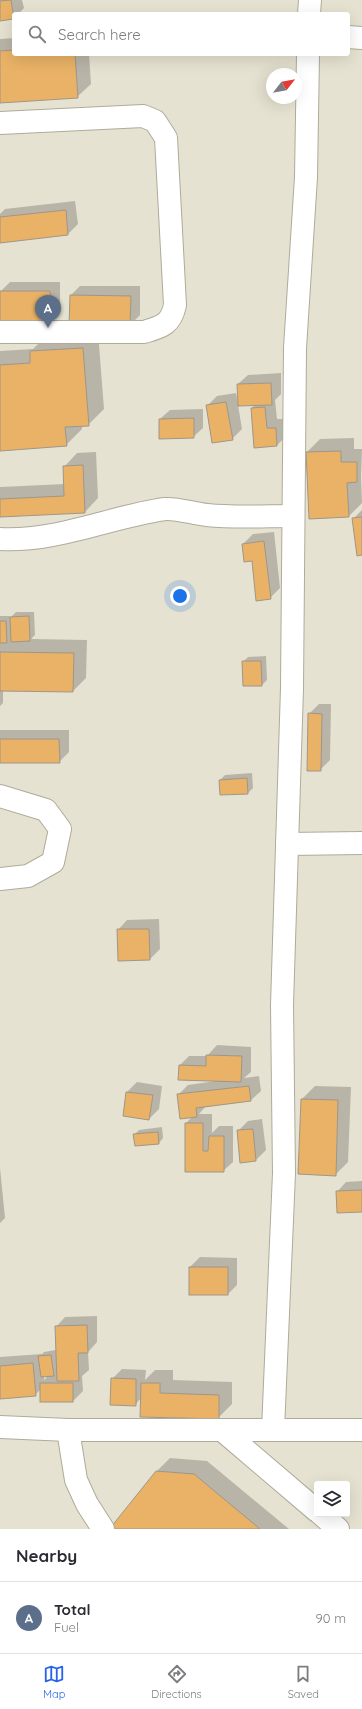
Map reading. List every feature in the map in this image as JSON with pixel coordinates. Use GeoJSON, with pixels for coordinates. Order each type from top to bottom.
{"type":"FeatureCollection","features":[{"type":"Feature","properties":{"kind":"street"},"geometry":{"type":"LineString","coordinates":[[309,12],[310,0]]}},
{"type":"Feature","properties":{"kind":"street"},"geometry":{"type":"LineString","coordinates":[[350,38],[362,38]]}},
{"type":"Feature","properties":{"kind":"street"},"geometry":{"type":"LineString","coordinates":[[273,1430],[284,1172],[282,1005],[292,688],[295,348],[306,176],[308,56]]}},
{"type":"Feature","properties":{"kind":"street"},"geometry":{"type":"LineString","coordinates":[[0,123],[143,116],[155,121],[166,138],[175,305],[173,317],[161,327],[144,332],[0,332]]}},
{"type":"Feature","properties":{"kind":"street"},"geometry":{"type":"LineString","coordinates":[[0,539],[18,540],[70,532],[129,516],[167,509],[208,515],[293,516]]}},
{"type":"Feature","properties":{"kind":"street"},"geometry":{"type":"LineString","coordinates":[[0,796],[46,810],[60,829],[53,862],[28,876],[0,879]]}},
{"type":"Feature","properties":{"kind":"street"},"geometry":{"type":"LineString","coordinates":[[287,844],[362,843]]}},
{"type":"Feature","properties":{"kind":"street"},"geometry":{"type":"LineString","coordinates":[[0,1427],[68,1430],[362,1430]]}},
{"type":"Feature","properties":{"kind":"street"},"geometry":{"type":"LineString","coordinates":[[68,1430],[76,1480],[87,1504],[103,1529]]}},
{"type":"Feature","properties":{"kind":"street"},"geometry":{"type":"LineString","coordinates":[[222,1430],[314,1508]]}},
{"type":"Feature","properties":{"kind":"street"},"geometry":{"type":"LineString","coordinates":[[324,1517],[338,1529]]}},
{"type":"Feature","properties":{"kind":"building"},"geometry":{"type":"Polygon","coordinates":[[[11,0],[13,12],[12,19],[0,21],[0,1],[11,0]]]}},
{"type":"Feature","properties":{"kind":"building"},"geometry":{"type":"Polygon","coordinates":[[[12,50],[12,56],[75,56],[78,98],[0,103],[0,51],[12,50]]]}},
{"type":"Feature","properties":{"kind":"building"},"geometry":{"type":"Polygon","coordinates":[[[66,210],[68,235],[0,243],[0,217],[66,210]]]}},
{"type":"Feature","properties":{"kind":"building"},"geometry":{"type":"Polygon","coordinates":[[[0,291],[50,291],[51,322],[0,322],[0,291]]]}},
{"type":"Feature","properties":{"kind":"building"},"geometry":{"type":"Polygon","coordinates":[[[70,295],[131,296],[130,326],[69,325],[70,295]]]}},
{"type":"Feature","properties":{"kind":"building"},"geometry":{"type":"Polygon","coordinates":[[[83,348],[89,426],[65,427],[67,446],[0,451],[0,365],[30,363],[30,351],[83,348]]]}},
{"type":"Feature","properties":{"kind":"building"},"geometry":{"type":"Polygon","coordinates":[[[271,383],[272,405],[238,406],[237,384],[271,383]]]}},
{"type":"Feature","properties":{"kind":"building"},"geometry":{"type":"Polygon","coordinates":[[[226,402],[233,440],[212,443],[206,405],[226,402]]]}},
{"type":"Feature","properties":{"kind":"building"},"geometry":{"type":"Polygon","coordinates":[[[265,407],[267,428],[276,428],[277,446],[254,448],[251,408],[265,407]]]}},
{"type":"Feature","properties":{"kind":"building"},"geometry":{"type":"Polygon","coordinates":[[[194,418],[194,438],[159,439],[159,419],[194,418]]]}},
{"type":"Feature","properties":{"kind":"building"},"geometry":{"type":"Polygon","coordinates":[[[341,451],[341,462],[357,462],[357,482],[347,483],[349,517],[309,519],[306,452],[341,451]]]}},
{"type":"Feature","properties":{"kind":"building"},"geometry":{"type":"Polygon","coordinates":[[[83,465],[85,513],[0,517],[0,499],[64,496],[63,466],[83,465]]]}},
{"type":"Feature","properties":{"kind":"building"},"geometry":{"type":"Polygon","coordinates":[[[362,517],[362,555],[357,556],[352,518],[362,517]]]}},
{"type":"Feature","properties":{"kind":"building"},"geometry":{"type":"Polygon","coordinates":[[[264,541],[271,599],[256,601],[252,561],[244,562],[242,544],[264,541]]]}},
{"type":"Feature","properties":{"kind":"building"},"geometry":{"type":"Polygon","coordinates":[[[29,616],[30,641],[11,642],[10,617],[29,616]]]}},
{"type":"Feature","properties":{"kind":"building"},"geometry":{"type":"Polygon","coordinates":[[[0,621],[6,621],[7,643],[0,643],[0,621]]]}},
{"type":"Feature","properties":{"kind":"building"},"geometry":{"type":"Polygon","coordinates":[[[0,652],[74,653],[73,692],[0,691],[0,652]]]}},
{"type":"Feature","properties":{"kind":"building"},"geometry":{"type":"Polygon","coordinates":[[[242,661],[261,661],[262,686],[243,686],[242,661]]]}},
{"type":"Feature","properties":{"kind":"building"},"geometry":{"type":"Polygon","coordinates":[[[308,713],[322,714],[321,771],[307,771],[308,713]]]}},
{"type":"Feature","properties":{"kind":"building"},"geometry":{"type":"Polygon","coordinates":[[[0,739],[59,739],[60,763],[0,763],[0,739]]]}},
{"type":"Feature","properties":{"kind":"building"},"geometry":{"type":"Polygon","coordinates":[[[247,778],[248,794],[220,795],[219,780],[247,778]]]}},
{"type":"Feature","properties":{"kind":"building"},"geometry":{"type":"Polygon","coordinates":[[[117,929],[149,929],[150,960],[118,961],[117,929]]]}},
{"type":"Feature","properties":{"kind":"building"},"geometry":{"type":"Polygon","coordinates":[[[206,1055],[242,1056],[241,1082],[178,1080],[179,1065],[206,1066],[206,1055]]]}},
{"type":"Feature","properties":{"kind":"building"},"geometry":{"type":"Polygon","coordinates":[[[249,1086],[251,1101],[196,1108],[197,1117],[180,1119],[177,1094],[249,1086]]]}},
{"type":"Feature","properties":{"kind":"building"},"geometry":{"type":"Polygon","coordinates":[[[126,1092],[153,1095],[149,1120],[123,1116],[126,1092]]]}},
{"type":"Feature","properties":{"kind":"building"},"geometry":{"type":"Polygon","coordinates":[[[301,1099],[338,1100],[336,1176],[298,1174],[301,1099]]]}},
{"type":"Feature","properties":{"kind":"building"},"geometry":{"type":"Polygon","coordinates":[[[185,1123],[203,1123],[203,1151],[208,1151],[209,1136],[224,1136],[224,1172],[185,1172],[185,1123]]]}},
{"type":"Feature","properties":{"kind":"building"},"geometry":{"type":"Polygon","coordinates":[[[253,1129],[256,1161],[240,1163],[237,1130],[253,1129]]]}},
{"type":"Feature","properties":{"kind":"building"},"geometry":{"type":"Polygon","coordinates":[[[158,1132],[159,1144],[135,1146],[133,1134],[158,1132]]]}},
{"type":"Feature","properties":{"kind":"building"},"geometry":{"type":"Polygon","coordinates":[[[362,1190],[362,1212],[337,1213],[336,1191],[362,1190]]]}},
{"type":"Feature","properties":{"kind":"building"},"geometry":{"type":"Polygon","coordinates":[[[189,1267],[228,1267],[228,1295],[189,1295],[189,1267]]]}},
{"type":"Feature","properties":{"kind":"building"},"geometry":{"type":"Polygon","coordinates":[[[87,1325],[88,1353],[78,1353],[79,1381],[57,1381],[55,1326],[87,1325]]]}},
{"type":"Feature","properties":{"kind":"building"},"geometry":{"type":"Polygon","coordinates":[[[51,1355],[54,1376],[41,1377],[38,1356],[51,1355]]]}},
{"type":"Feature","properties":{"kind":"building"},"geometry":{"type":"Polygon","coordinates":[[[33,1363],[36,1396],[0,1399],[0,1366],[33,1363]]]}},
{"type":"Feature","properties":{"kind":"building"},"geometry":{"type":"Polygon","coordinates":[[[111,1378],[136,1379],[136,1406],[110,1405],[111,1378]]]}},
{"type":"Feature","properties":{"kind":"building"},"geometry":{"type":"Polygon","coordinates":[[[40,1383],[73,1383],[73,1402],[40,1402],[40,1383]]]}},
{"type":"Feature","properties":{"kind":"building"},"geometry":{"type":"Polygon","coordinates":[[[141,1383],[160,1383],[160,1393],[219,1395],[219,1419],[140,1417],[141,1383]]]}},
{"type":"Feature","properties":{"kind":"building"},"geometry":{"type":"Polygon","coordinates":[[[156,1471],[194,1474],[260,1529],[114,1529],[111,1527],[156,1471]]]}},
{"type":"Feature","properties":{"kind":"place","name":"Total"},"geometry":{"type":"Point","coordinates":[48,328]}}]}
